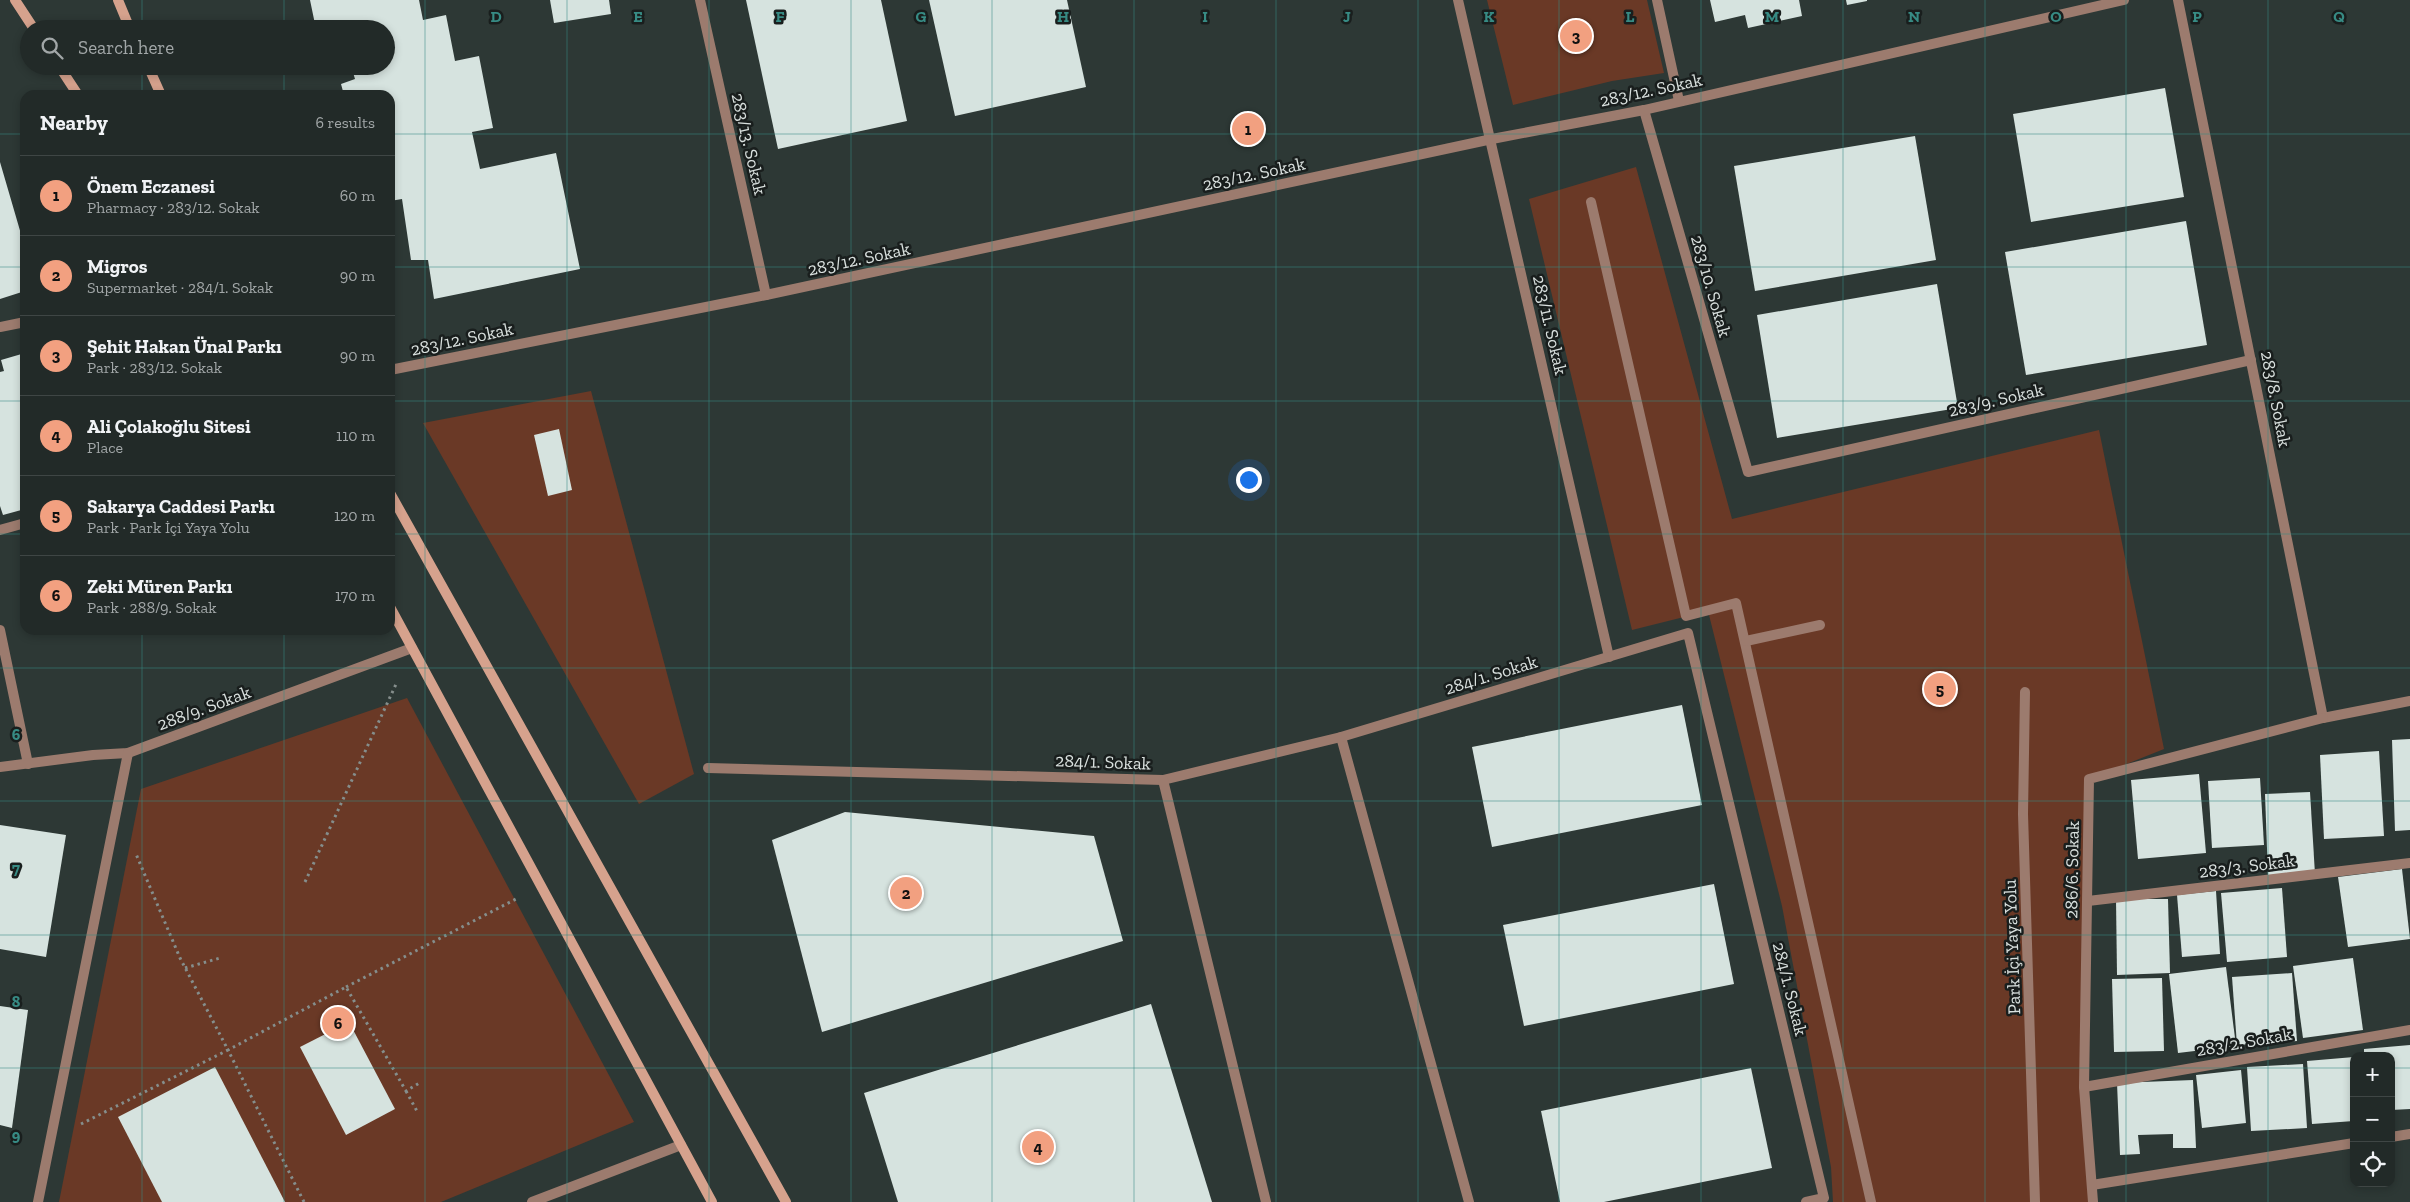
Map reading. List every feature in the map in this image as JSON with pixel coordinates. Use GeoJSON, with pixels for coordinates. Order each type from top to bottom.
{"type":"FeatureCollection","features":[{"type":"Feature","properties":{"kind":"main road"},"geometry":{"type":"LineString","coordinates":[[15,0],[28,20]]}},
{"type":"Feature","properties":{"kind":"main road"},"geometry":{"type":"LineString","coordinates":[[118,0],[126,20]]}},
{"type":"Feature","properties":{"kind":"main road"},"geometry":{"type":"LineString","coordinates":[[65,75],[75,90]]}},
{"type":"Feature","properties":{"kind":"main road"},"geometry":{"type":"LineString","coordinates":[[152,75],[160,90]]}},
{"type":"Feature","properties":{"kind":"main road"},"geometry":{"type":"LineString","coordinates":[[395,502],[786,1202]]}},
{"type":"Feature","properties":{"kind":"main road"},"geometry":{"type":"LineString","coordinates":[[395,616],[712,1202]]}},
{"type":"Feature","properties":{"kind":"street","name":"283/13. Sokak"},"geometry":{"type":"LineString","coordinates":[[700,0],[766,295]]}},
{"type":"Feature","properties":{"kind":"street","name":"283/11. Sokak"},"geometry":{"type":"LineString","coordinates":[[1458,0],[1492,139],[1608,657]]}},
{"type":"Feature","properties":{"kind":"street"},"geometry":{"type":"LineString","coordinates":[[1657,0],[1679,101]]}},
{"type":"Feature","properties":{"kind":"street","name":"283/12. Sokak"},"geometry":{"type":"LineString","coordinates":[[395,369],[766,295],[1492,139],[1644,110],[2124,0]]}},
{"type":"Feature","properties":{"kind":"street","name":"283/8. Sokak"},"geometry":{"type":"LineString","coordinates":[[2178,0],[2323,718]]}},
{"type":"Feature","properties":{"kind":"street","name":"283/10. Sokak"},"geometry":{"type":"LineString","coordinates":[[1644,110],[1748,472]]}},
{"type":"Feature","properties":{"kind":"street"},"geometry":{"type":"LineString","coordinates":[[1591,202],[1686,616],[1736,602],[1872,1202]]}},
{"type":"Feature","properties":{"kind":"street"},"geometry":{"type":"LineString","coordinates":[[0,328],[20,323]]}},
{"type":"Feature","properties":{"kind":"street","name":"283/9. Sokak"},"geometry":{"type":"LineString","coordinates":[[1748,472],[2251,360]]}},
{"type":"Feature","properties":{"kind":"street"},"geometry":{"type":"LineString","coordinates":[[0,530],[20,524]]}},
{"type":"Feature","properties":{"kind":"street"},"geometry":{"type":"LineString","coordinates":[[1746,641],[1820,625]]}},
{"type":"Feature","properties":{"kind":"street"},"geometry":{"type":"LineString","coordinates":[[0,630],[28,764]]}},
{"type":"Feature","properties":{"kind":"street","name":"284/1. Sokak"},"geometry":{"type":"LineString","coordinates":[[708,768],[1163,780],[1341,737],[1688,633],[1824,1198],[1806,1202]]}},
{"type":"Feature","properties":{"kind":"street","name":"288/9. Sokak"},"geometry":{"type":"LineString","coordinates":[[0,767],[128,753],[412,648]]}},
{"type":"Feature","properties":{"kind":"street","name":"Park İçi Yaya Yolu"},"geometry":{"type":"LineString","coordinates":[[2025,692],[2023,814],[2035,1202]]}},
{"type":"Feature","properties":{"kind":"street"},"geometry":{"type":"LineString","coordinates":[[2323,718],[2410,701]]}},
{"type":"Feature","properties":{"kind":"street","name":"286/6. Sokak"},"geometry":{"type":"LineString","coordinates":[[2093,1202],[2084,1086],[2089,779],[2323,718]]}},
{"type":"Feature","properties":{"kind":"street"},"geometry":{"type":"LineString","coordinates":[[1341,737],[1469,1202]]}},
{"type":"Feature","properties":{"kind":"street"},"geometry":{"type":"LineString","coordinates":[[38,1202],[128,753]]}},
{"type":"Feature","properties":{"kind":"street"},"geometry":{"type":"LineString","coordinates":[[1163,780],[1266,1202]]}},
{"type":"Feature","properties":{"kind":"street","name":"283/3. Sokak"},"geometry":{"type":"LineString","coordinates":[[2088,901],[2410,863]]}},
{"type":"Feature","properties":{"kind":"street","name":"283/2. Sokak"},"geometry":{"type":"LineString","coordinates":[[2084,1086],[2410,1030]]}},
{"type":"Feature","properties":{"kind":"street"},"geometry":{"type":"LineString","coordinates":[[2395,1136],[2410,1134]]}},
{"type":"Feature","properties":{"kind":"street"},"geometry":{"type":"LineString","coordinates":[[2092,1185],[2350,1144]]}},
{"type":"Feature","properties":{"kind":"street"},"geometry":{"type":"LineString","coordinates":[[532,1202],[681,1146]]}},
{"type":"Feature","properties":{"kind":"path"},"geometry":{"type":"LineString","coordinates":[[305,882],[412,648]]}},
{"type":"Feature","properties":{"kind":"path"},"geometry":{"type":"LineString","coordinates":[[135,853],[185,968],[304,1202]]}},
{"type":"Feature","properties":{"kind":"path"},"geometry":{"type":"LineString","coordinates":[[51,1137],[112,1110],[540,886]]}},
{"type":"Feature","properties":{"kind":"path"},"geometry":{"type":"LineString","coordinates":[[185,968],[220,958]]}},
{"type":"Feature","properties":{"kind":"path"},"geometry":{"type":"LineString","coordinates":[[346,987],[418,1113]]}},
{"type":"Feature","properties":{"kind":"path"},"geometry":{"type":"LineString","coordinates":[[406,1091],[421,1082]]}},
{"type":"Feature","properties":{"kind":"shaded area"},"geometry":{"type":"Polygon","coordinates":[[[1487,0],[1647,0],[1664,73],[1612,81],[1513,105],[1487,0]]]}},
{"type":"Feature","properties":{"kind":"shaded area"},"geometry":{"type":"Polygon","coordinates":[[[1636,167],[1732,519],[2099,430],[2164,749],[2089,779],[2088,1086],[2092,1202],[1833,1202],[1831,1167],[1782,906],[1708,611],[1632,630],[1529,199],[1636,167]]]}},
{"type":"Feature","properties":{"kind":"shaded area"},"geometry":{"type":"Polygon","coordinates":[[[591,391],[694,774],[639,804],[423,423],[591,391]]]}},
{"type":"Feature","properties":{"kind":"shaded area"},"geometry":{"type":"Polygon","coordinates":[[[407,698],[634,1122],[441,1202],[59,1202],[141,789],[407,698]]]}},
{"type":"Feature","properties":{"kind":"building"},"geometry":{"type":"Polygon","coordinates":[[[310,0],[419,0],[423,20],[446,15],[455,61],[479,56],[493,128],[472,132],[480,169],[556,153],[580,269],[434,299],[428,260],[411,260],[402,199],[395,200],[395,90],[343,90],[341,84],[355,79],[354,75],[395,75],[395,20],[314,20],[310,0]]]}},
{"type":"Feature","properties":{"kind":"building"},"geometry":{"type":"Polygon","coordinates":[[[550,0],[609,0],[611,14],[554,23],[550,0]]]}},
{"type":"Feature","properties":{"kind":"building"},"geometry":{"type":"Polygon","coordinates":[[[746,0],[881,0],[907,121],[778,149],[746,0]]]}},
{"type":"Feature","properties":{"kind":"building"},"geometry":{"type":"Polygon","coordinates":[[[929,0],[1067,0],[1086,87],[955,116],[929,0]]]}},
{"type":"Feature","properties":{"kind":"building"},"geometry":{"type":"Polygon","coordinates":[[[1710,0],[1799,0],[1802,16],[1748,28],[1745,15],[1715,22],[1710,0]]]}},
{"type":"Feature","properties":{"kind":"building"},"geometry":{"type":"Polygon","coordinates":[[[1846,0],[1867,0],[1867,1],[1847,5],[1846,0]]]}},
{"type":"Feature","properties":{"kind":"building"},"geometry":{"type":"Polygon","coordinates":[[[2165,88],[2184,197],[2031,222],[2013,114],[2165,88]]]}},
{"type":"Feature","properties":{"kind":"building"},"geometry":{"type":"Polygon","coordinates":[[[1915,136],[1936,260],[1755,291],[1734,166],[1915,136]]]}},
{"type":"Feature","properties":{"kind":"building"},"geometry":{"type":"Polygon","coordinates":[[[0,162],[20,231],[20,293],[0,299],[0,162]]]}},
{"type":"Feature","properties":{"kind":"building"},"geometry":{"type":"Polygon","coordinates":[[[2186,221],[2207,345],[2026,375],[2005,252],[2186,221]]]}},
{"type":"Feature","properties":{"kind":"building"},"geometry":{"type":"Polygon","coordinates":[[[1937,284],[1958,408],[1777,438],[1757,315],[1937,284]]]}},
{"type":"Feature","properties":{"kind":"building"},"geometry":{"type":"Polygon","coordinates":[[[20,354],[20,510],[3,515],[0,506],[0,372],[4,371],[1,360],[20,354]]]}},
{"type":"Feature","properties":{"kind":"building"},"geometry":{"type":"Polygon","coordinates":[[[559,429],[572,490],[548,496],[534,435],[559,429]]]}},
{"type":"Feature","properties":{"kind":"building"},"geometry":{"type":"Polygon","coordinates":[[[1682,705],[1702,805],[1492,847],[1472,747],[1682,705]]]}},
{"type":"Feature","properties":{"kind":"building"},"geometry":{"type":"Polygon","coordinates":[[[2410,739],[2410,830],[2395,831],[2392,740],[2410,739]]]}},
{"type":"Feature","properties":{"kind":"building"},"geometry":{"type":"Polygon","coordinates":[[[2379,751],[2384,836],[2324,839],[2320,755],[2379,751]]]}},
{"type":"Feature","properties":{"kind":"building"},"geometry":{"type":"Polygon","coordinates":[[[2199,774],[2206,853],[2138,859],[2131,780],[2199,774]]]}},
{"type":"Feature","properties":{"kind":"building"},"geometry":{"type":"Polygon","coordinates":[[[2260,778],[2264,845],[2212,848],[2208,781],[2260,778]]]}},
{"type":"Feature","properties":{"kind":"building"},"geometry":{"type":"Polygon","coordinates":[[[2310,792],[2315,874],[2268,876],[2265,794],[2310,792]]]}},
{"type":"Feature","properties":{"kind":"building"},"geometry":{"type":"Polygon","coordinates":[[[845,812],[1094,836],[1123,941],[822,1032],[772,840],[845,812]]]}},
{"type":"Feature","properties":{"kind":"building"},"geometry":{"type":"Polygon","coordinates":[[[0,825],[66,835],[46,957],[0,949],[0,825]]]}},
{"type":"Feature","properties":{"kind":"building"},"geometry":{"type":"Polygon","coordinates":[[[2402,869],[2410,939],[2348,947],[2338,877],[2402,869]]]}},
{"type":"Feature","properties":{"kind":"building"},"geometry":{"type":"Polygon","coordinates":[[[1714,884],[1734,984],[1524,1026],[1503,925],[1714,884]]]}},
{"type":"Feature","properties":{"kind":"building"},"geometry":{"type":"Polygon","coordinates":[[[2282,888],[2287,957],[2227,962],[2221,893],[2282,888]]]}},
{"type":"Feature","properties":{"kind":"building"},"geometry":{"type":"Polygon","coordinates":[[[2216,891],[2220,954],[2182,957],[2177,895],[2216,891]]]}},
{"type":"Feature","properties":{"kind":"building"},"geometry":{"type":"Polygon","coordinates":[[[2116,899],[2168,899],[2170,973],[2117,975],[2116,899]]]}},
{"type":"Feature","properties":{"kind":"building"},"geometry":{"type":"Polygon","coordinates":[[[2353,958],[2363,1030],[2303,1038],[2293,966],[2353,958]]]}},
{"type":"Feature","properties":{"kind":"building"},"geometry":{"type":"Polygon","coordinates":[[[2226,967],[2236,1046],[2178,1053],[2169,974],[2226,967]]]}},
{"type":"Feature","properties":{"kind":"building"},"geometry":{"type":"Polygon","coordinates":[[[2292,973],[2297,1041],[2237,1045],[2232,977],[2292,973]]]}},
{"type":"Feature","properties":{"kind":"building"},"geometry":{"type":"Polygon","coordinates":[[[2162,978],[2164,1051],[2114,1052],[2112,979],[2162,978]]]}},
{"type":"Feature","properties":{"kind":"building"},"geometry":{"type":"Polygon","coordinates":[[[1151,1004],[1212,1202],[898,1202],[864,1093],[1151,1004]]]}},
{"type":"Feature","properties":{"kind":"building"},"geometry":{"type":"Polygon","coordinates":[[[0,1006],[28,1010],[12,1128],[0,1125],[0,1006]]]}},
{"type":"Feature","properties":{"kind":"building"},"geometry":{"type":"Polygon","coordinates":[[[349,1022],[395,1109],[346,1135],[300,1047],[349,1022]]]}},
{"type":"Feature","properties":{"kind":"building"},"geometry":{"type":"Polygon","coordinates":[[[2410,1045],[2410,1109],[2395,1110],[2395,1052],[2364,1052],[2364,1049],[2410,1045]]]}},
{"type":"Feature","properties":{"kind":"building"},"geometry":{"type":"Polygon","coordinates":[[[2350,1057],[2350,1121],[2312,1124],[2307,1061],[2350,1057]]]}},
{"type":"Feature","properties":{"kind":"building"},"geometry":{"type":"Polygon","coordinates":[[[2303,1064],[2307,1128],[2251,1131],[2247,1067],[2303,1064]]]}},
{"type":"Feature","properties":{"kind":"building"},"geometry":{"type":"Polygon","coordinates":[[[215,1067],[285,1202],[162,1202],[118,1117],[215,1067]]]}},
{"type":"Feature","properties":{"kind":"building"},"geometry":{"type":"Polygon","coordinates":[[[1751,1068],[1772,1168],[1604,1202],[1560,1202],[1541,1111],[1751,1068]]]}},
{"type":"Feature","properties":{"kind":"building"},"geometry":{"type":"Polygon","coordinates":[[[2241,1070],[2246,1123],[2202,1128],[2196,1075],[2241,1070]]]}},
{"type":"Feature","properties":{"kind":"building"},"geometry":{"type":"Polygon","coordinates":[[[2193,1080],[2196,1148],[2173,1148],[2173,1134],[2138,1135],[2140,1154],[2120,1155],[2117,1083],[2193,1080]]]}},
{"type":"Feature","properties":{"kind":"place","name":"Şehit Hakan Ünal Parkı"},"geometry":{"type":"Point","coordinates":[1576,36]}},
{"type":"Feature","properties":{"kind":"place","name":"Önem Eczanesi"},"geometry":{"type":"Point","coordinates":[1248,129]}},
{"type":"Feature","properties":{"kind":"place","name":"Sakarya Caddesi Parkı"},"geometry":{"type":"Point","coordinates":[1940,689]}},
{"type":"Feature","properties":{"kind":"place","name":"Migros"},"geometry":{"type":"Point","coordinates":[906,893]}},
{"type":"Feature","properties":{"kind":"place","name":"Zeki Müren Parkı"},"geometry":{"type":"Point","coordinates":[338,1023]}},
{"type":"Feature","properties":{"kind":"place","name":"Ali Çolakoğlu Sitesi"},"geometry":{"type":"Point","coordinates":[1038,1147]}}]}
